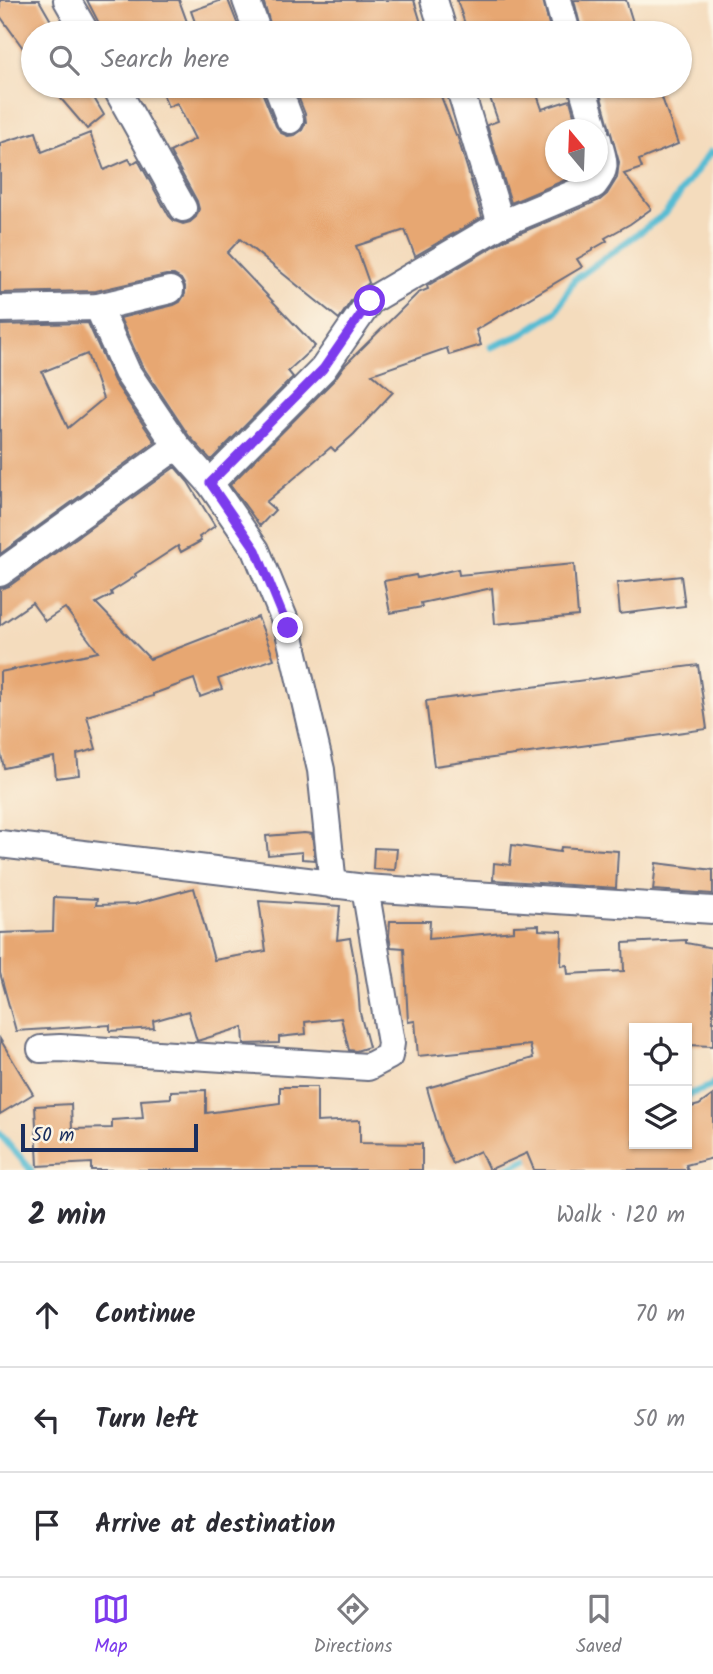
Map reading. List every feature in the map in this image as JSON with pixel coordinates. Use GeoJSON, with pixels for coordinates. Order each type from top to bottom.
{"type":"FeatureCollection","features":[{"type":"Feature","properties":{"kind":"street"},"geometry":{"type":"LineString","coordinates":[[67,0],[79,21]]}},
{"type":"Feature","properties":{"kind":"street"},"geometry":{"type":"LineString","coordinates":[[246,0],[254,21]]}},
{"type":"Feature","properties":{"kind":"street"},"geometry":{"type":"LineString","coordinates":[[434,0],[440,21]]}},
{"type":"Feature","properties":{"kind":"street"},"geometry":{"type":"LineString","coordinates":[[558,0],[564,21]]}},
{"type":"Feature","properties":{"kind":"street"},"geometry":{"type":"LineString","coordinates":[[122,98],[183,208]]}},
{"type":"Feature","properties":{"kind":"street"},"geometry":{"type":"LineString","coordinates":[[282,98],[290,120]]}},
{"type":"Feature","properties":{"kind":"street"},"geometry":{"type":"LineString","coordinates":[[464,98],[501,223]]}},
{"type":"Feature","properties":{"kind":"street"},"geometry":{"type":"LineString","coordinates":[[586,98],[592,119]]}},
{"type":"Feature","properties":{"kind":"street"},"geometry":{"type":"LineString","coordinates":[[210,483],[323,369],[370,301],[501,223],[596,182]]}},
{"type":"Feature","properties":{"kind":"street"},"geometry":{"type":"LineString","coordinates":[[0,309],[98,307],[170,290]]}},
{"type":"Feature","properties":{"kind":"street"},"geometry":{"type":"LineString","coordinates":[[98,307],[127,372],[177,446],[210,483],[256,550],[288,628],[321,770],[333,884]]}},
{"type":"Feature","properties":{"kind":"street"},"geometry":{"type":"LineString","coordinates":[[0,573],[177,446]]}},
{"type":"Feature","properties":{"kind":"street"},"geometry":{"type":"LineString","coordinates":[[0,844],[365,888],[713,910]]}},
{"type":"Feature","properties":{"kind":"street"},"geometry":{"type":"LineString","coordinates":[[41,1049],[368,1066],[379,1061],[389,1056],[391,1043],[365,888]]}},
{"type":"Feature","properties":{"kind":"building"},"geometry":{"type":"Polygon","coordinates":[[[0,0],[39,0],[51,21],[21,21],[21,45],[0,16],[0,0]]]}},
{"type":"Feature","properties":{"kind":"building"},"geometry":{"type":"Polygon","coordinates":[[[87,0],[179,0],[187,21],[98,21],[87,0]]]}},
{"type":"Feature","properties":{"kind":"building"},"geometry":{"type":"Polygon","coordinates":[[[228,0],[236,21],[195,21],[191,11],[228,0]]]}},
{"type":"Feature","properties":{"kind":"building"},"geometry":{"type":"Polygon","coordinates":[[[263,0],[414,0],[420,21],[269,21],[263,0]]]}},
{"type":"Feature","properties":{"kind":"building"},"geometry":{"type":"Polygon","coordinates":[[[457,0],[543,0],[548,21],[464,21],[457,0]]]}},
{"type":"Feature","properties":{"kind":"building"},"geometry":{"type":"Polygon","coordinates":[[[574,0],[626,0],[633,21],[579,21],[574,0]]]}},
{"type":"Feature","properties":{"kind":"building"},"geometry":{"type":"Polygon","coordinates":[[[60,98],[94,98],[104,115],[87,129],[60,98]]]}},
{"type":"Feature","properties":{"kind":"building"},"geometry":{"type":"Polygon","coordinates":[[[164,98],[264,98],[276,126],[281,133],[288,136],[302,130],[306,122],[299,98],[442,98],[457,135],[482,217],[415,256],[405,230],[356,246],[369,283],[357,292],[339,319],[240,239],[227,253],[315,346],[288,371],[293,377],[211,460],[189,436],[141,364],[120,318],[180,302],[185,294],[181,279],[166,275],[96,291],[0,293],[0,143],[36,132],[42,152],[90,133],[104,170],[129,159],[132,164],[138,160],[169,216],[183,224],[196,217],[199,209],[170,152],[195,139],[177,103],[168,107],[164,98]]]}},
{"type":"Feature","properties":{"kind":"building"},"geometry":{"type":"Polygon","coordinates":[[[490,98],[538,98],[542,109],[570,100],[575,119],[545,119],[545,182],[560,182],[511,203],[487,125],[498,121],[490,98]]]}},
{"type":"Feature","properties":{"kind":"building"},"geometry":{"type":"Polygon","coordinates":[[[601,98],[662,98],[678,144],[639,160],[642,168],[624,174],[651,209],[577,259],[582,267],[476,330],[481,345],[449,355],[447,348],[372,374],[393,392],[335,451],[331,447],[266,502],[275,510],[260,526],[230,485],[418,293],[508,238],[600,200],[617,178],[619,162],[601,98]]]}},
{"type":"Feature","properties":{"kind":"building"},"geometry":{"type":"Polygon","coordinates":[[[88,323],[114,381],[155,442],[0,554],[0,325],[88,323]],[[87,354],[42,372],[68,428],[103,399],[87,354]]]}},
{"type":"Feature","properties":{"kind":"building"},"geometry":{"type":"Polygon","coordinates":[[[175,467],[188,482],[215,526],[199,537],[201,541],[181,552],[178,546],[135,574],[136,576],[111,592],[112,595],[96,603],[150,659],[258,617],[274,659],[218,679],[222,689],[200,697],[194,679],[153,696],[87,716],[96,749],[77,754],[79,775],[56,778],[54,757],[4,768],[0,750],[0,672],[98,652],[65,608],[45,621],[32,603],[0,625],[0,589],[9,586],[175,467]]]}},
{"type":"Feature","properties":{"kind":"building"},"geometry":{"type":"Polygon","coordinates":[[[574,564],[578,616],[495,624],[492,588],[421,603],[422,607],[390,613],[384,581],[416,575],[417,578],[458,569],[459,575],[574,564]]]}},
{"type":"Feature","properties":{"kind":"building"},"geometry":{"type":"Polygon","coordinates":[[[681,576],[685,606],[620,614],[617,583],[681,576]]]}},
{"type":"Feature","properties":{"kind":"building"},"geometry":{"type":"Polygon","coordinates":[[[698,665],[707,729],[434,766],[426,701],[698,665]]]}},
{"type":"Feature","properties":{"kind":"building"},"geometry":{"type":"Polygon","coordinates":[[[312,834],[315,860],[302,859],[302,852],[268,855],[266,836],[312,834]]]}},
{"type":"Feature","properties":{"kind":"building"},"geometry":{"type":"Polygon","coordinates":[[[512,845],[560,852],[561,847],[618,851],[616,888],[493,880],[494,863],[510,865],[512,845]]]}},
{"type":"Feature","properties":{"kind":"building"},"geometry":{"type":"Polygon","coordinates":[[[374,848],[397,849],[395,870],[373,869],[374,848]]]}},
{"type":"Feature","properties":{"kind":"building"},"geometry":{"type":"Polygon","coordinates":[[[656,863],[713,870],[713,894],[653,890],[656,863]]]}},
{"type":"Feature","properties":{"kind":"building"},"geometry":{"type":"Polygon","coordinates":[[[194,888],[214,960],[266,951],[259,901],[340,906],[337,940],[350,938],[360,1013],[369,1047],[349,1050],[341,1018],[305,1022],[306,1034],[279,1037],[279,1043],[244,1044],[243,1027],[197,1041],[188,1011],[153,1021],[154,1028],[110,1031],[110,1025],[16,1031],[0,973],[0,933],[53,931],[54,897],[97,899],[96,905],[135,904],[194,888]]]}},
{"type":"Feature","properties":{"kind":"building"},"geometry":{"type":"Polygon","coordinates":[[[390,921],[430,921],[429,939],[514,931],[514,926],[539,925],[539,930],[562,931],[561,966],[567,965],[568,974],[624,971],[623,943],[686,940],[686,943],[713,948],[713,1046],[692,1045],[692,1023],[629,1023],[629,1149],[692,1149],[692,1107],[713,1095],[713,1158],[686,1165],[688,1170],[534,1170],[527,1153],[489,1170],[480,1151],[453,1164],[442,1140],[427,1088],[533,1058],[530,1045],[418,1056],[415,1021],[408,1022],[404,948],[391,947],[390,921]]]}},
{"type":"Feature","properties":{"kind":"building"},"geometry":{"type":"Polygon","coordinates":[[[0,1039],[33,1094],[0,1114],[0,1039]]]}},
{"type":"Feature","properties":{"kind":"building"},"geometry":{"type":"Polygon","coordinates":[[[280,1087],[317,1087],[317,1122],[360,1120],[360,1143],[422,1144],[422,1170],[91,1170],[91,1163],[38,1166],[35,1106],[71,1104],[72,1129],[112,1128],[112,1120],[143,1118],[141,1100],[171,1098],[171,1091],[206,1090],[206,1113],[280,1103],[280,1087]]]}},
{"type":"Feature","properties":{"kind":"waterway"},"geometry":{"type":"LineString","coordinates":[[492,347],[521,335],[556,312],[574,280],[665,214],[710,152],[713,153]]}},
{"type":"Feature","properties":{"kind":"waterway"},"geometry":{"type":"LineString","coordinates":[[692,1093],[713,1084]]}},
{"type":"Feature","properties":{"kind":"waterway"},"geometry":{"type":"LineString","coordinates":[[0,1134],[31,1170]]}},
{"type":"Feature","properties":{"kind":"waterway"},"geometry":{"type":"LineString","coordinates":[[503,1170],[537,1155]]}},
{"type":"Feature","properties":{"kind":"route"},"geometry":{"type":"LineString","coordinates":[[288,628],[256,550],[210,483],[323,369],[370,301]]}}]}
